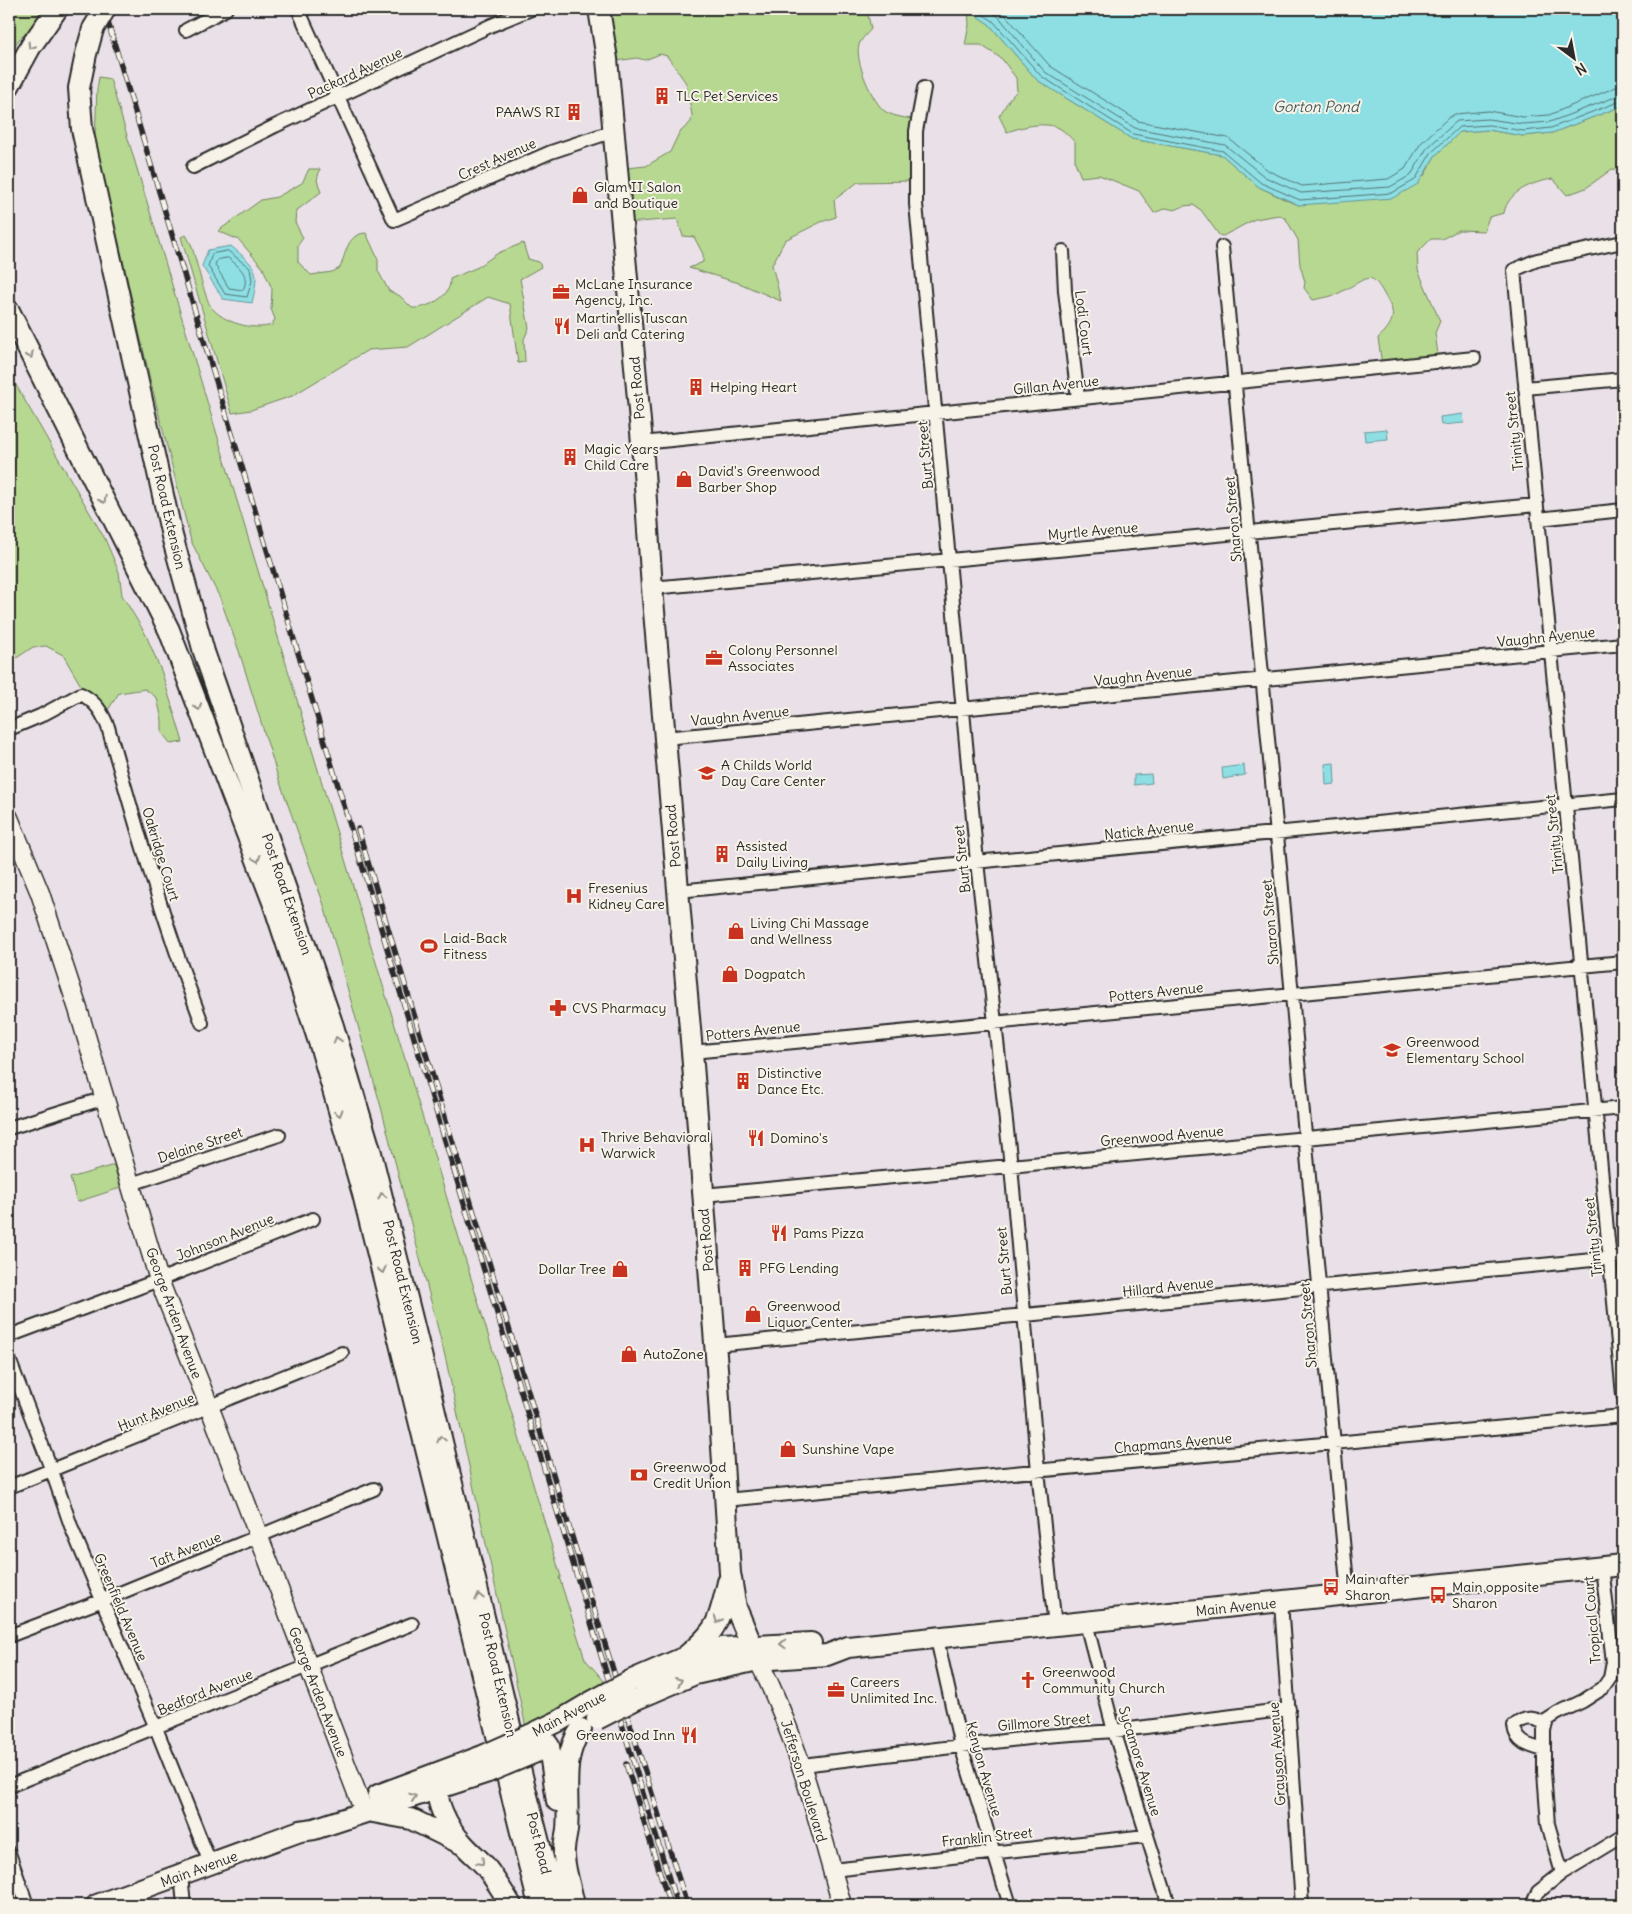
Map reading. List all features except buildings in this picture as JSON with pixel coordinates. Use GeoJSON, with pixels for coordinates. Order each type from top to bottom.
{"type":"FeatureCollection","features":[{"type":"Feature","properties":{"kind":"main road"},"geometry":{"type":"LineString","coordinates":[[9,86],[31,46],[57,9]]}},
{"type":"Feature","properties":{"kind":"main road","name":"Post Road Extension"},"geometry":{"type":"LineString","coordinates":[[105,9],[93,29],[86,54],[80,88],[82,129],[172,536],[204,652],[333,1026],[371,1152],[425,1371],[516,1785]]}},
{"type":"Feature","properties":{"kind":"main road","name":"Post Road"},"geometry":{"type":"LineString","coordinates":[[599,9],[607,59],[642,443],[652,588],[715,1346],[730,1572],[736,1608],[755,1653]]}},
{"type":"Feature","properties":{"kind":"main road","name":"Post Road Extension"},"geometry":{"type":"LineString","coordinates":[[9,310],[168,630],[273,902],[321,1048],[363,1194],[516,1785]]}},
{"type":"Feature","properties":{"kind":"main road","name":"Main Avenue"},"geometry":{"type":"LineString","coordinates":[[632,1690],[695,1674],[755,1653],[829,1643],[848,1647],[1623,1565]]}},
{"type":"Feature","properties":{"kind":"main road"},"geometry":{"type":"LineString","coordinates":[[683,1658],[704,1641],[715,1627],[730,1572]]}},
{"type":"Feature","properties":{"kind":"main road","name":"Main Avenue"},"geometry":{"type":"LineString","coordinates":[[365,1806],[438,1789],[486,1764],[589,1717],[683,1658],[721,1648],[755,1653]]}},
{"type":"Feature","properties":{"kind":"main road"},"geometry":{"type":"LineString","coordinates":[[563,1855],[567,1828],[566,1796],[570,1754],[574,1739],[589,1717]]}},
{"type":"Feature","properties":{"kind":"main road","name":"Main Avenue"},"geometry":{"type":"LineString","coordinates":[[538,1741],[559,1721],[589,1717]]}},
{"type":"Feature","properties":{"kind":"main road"},"geometry":{"type":"LineString","coordinates":[[538,1741],[574,1905]]}},
{"type":"Feature","properties":{"kind":"main road","name":"Main Avenue"},"geometry":{"type":"LineString","coordinates":[[97,1905],[300,1831],[314,1829],[457,1766],[486,1764]]}},
{"type":"Feature","properties":{"kind":"main road"},"geometry":{"type":"LineString","coordinates":[[457,1766],[440,1780],[438,1789],[440,1808],[462,1844],[483,1864],[511,1905]]}},
{"type":"Feature","properties":{"kind":"main road","name":"Post Road"},"geometry":{"type":"LineString","coordinates":[[516,1785],[539,1905]]}},
{"type":"Feature","properties":{"kind":"main road","name":"Post Road"},"geometry":{"type":"LineString","coordinates":[[516,1785],[555,1905]]}},
{"type":"Feature","properties":{"kind":"main road"},"geometry":{"type":"LineString","coordinates":[[365,1806],[411,1819],[462,1844]]}},
{"type":"Feature","properties":{"kind":"street"},"geometry":{"type":"LineString","coordinates":[[186,30],[226,9]]}},
{"type":"Feature","properties":{"kind":"street"},"geometry":{"type":"LineString","coordinates":[[298,9],[338,98]]}},
{"type":"Feature","properties":{"kind":"street","name":"Packard Avenue"},"geometry":{"type":"LineString","coordinates":[[193,166],[483,29],[531,9]]}},
{"type":"Feature","properties":{"kind":"street","name":"Burt Street"},"geometry":{"type":"LineString","coordinates":[[924,88],[916,131],[916,204],[977,862],[1011,1166],[1038,1470],[1056,1626]]}},
{"type":"Feature","properties":{"kind":"street","name":"Crest Avenue"},"geometry":{"type":"LineString","coordinates":[[338,98],[394,220],[551,152],[614,130]]}},
{"type":"Feature","properties":{"kind":"street","name":"Trinity Street"},"geometry":{"type":"LineString","coordinates":[[1623,242],[1537,260],[1514,270],[1623,1395]]}},
{"type":"Feature","properties":{"kind":"street","name":"Sharon Street"},"geometry":{"type":"LineString","coordinates":[[1222,247],[1348,1594]]}},
{"type":"Feature","properties":{"kind":"street","name":"Lodi Court"},"geometry":{"type":"LineString","coordinates":[[1062,251],[1078,398]]}},
{"type":"Feature","properties":{"kind":"street","name":"Gillan Avenue"},"geometry":{"type":"LineString","coordinates":[[642,443],[1474,358]]}},
{"type":"Feature","properties":{"kind":"street"},"geometry":{"type":"LineString","coordinates":[[1525,388],[1623,379]]}},
{"type":"Feature","properties":{"kind":"street","name":"Myrtle Avenue"},"geometry":{"type":"LineString","coordinates":[[652,588],[1536,505]]}},
{"type":"Feature","properties":{"kind":"street"},"geometry":{"type":"LineString","coordinates":[[1538,519],[1623,510]]}},
{"type":"Feature","properties":{"kind":"street","name":"Vaughn Avenue"},"geometry":{"type":"LineString","coordinates":[[665,738],[1623,644]]}},
{"type":"Feature","properties":{"kind":"street","name":"Oakridge Court"},"geometry":{"type":"LineString","coordinates":[[9,730],[81,694],[88,697],[101,709],[182,973],[202,1023]]}},
{"type":"Feature","properties":{"kind":"street","name":"Natick Avenue"},"geometry":{"type":"LineString","coordinates":[[678,891],[1623,800]]}},
{"type":"Feature","properties":{"kind":"street","name":"George Arden Avenue"},"geometry":{"type":"LineString","coordinates":[[9,818],[40,893],[106,1098],[159,1280],[308,1667],[365,1806]]}},
{"type":"Feature","properties":{"kind":"street","name":"Potters Avenue"},"geometry":{"type":"LineString","coordinates":[[692,1052],[1623,962]]}},
{"type":"Feature","properties":{"kind":"street"},"geometry":{"type":"LineString","coordinates":[[9,1128],[106,1098]]}},
{"type":"Feature","properties":{"kind":"street","name":"Greenwood Avenue"},"geometry":{"type":"LineString","coordinates":[[703,1195],[1623,1108]]}},
{"type":"Feature","properties":{"kind":"street","name":"Delaine Street"},"geometry":{"type":"LineString","coordinates":[[131,1184],[279,1135]]}},
{"type":"Feature","properties":{"kind":"street","name":"Johnson Avenue"},"geometry":{"type":"LineString","coordinates":[[9,1336],[159,1280],[313,1218]]}},
{"type":"Feature","properties":{"kind":"street","name":"Hillard Avenue"},"geometry":{"type":"LineString","coordinates":[[715,1346],[1623,1257]]}},
{"type":"Feature","properties":{"kind":"street","name":"Hunt Avenue"},"geometry":{"type":"LineString","coordinates":[[9,1487],[342,1353]]}},
{"type":"Feature","properties":{"kind":"street","name":"Greenfield Avenue"},"geometry":{"type":"LineString","coordinates":[[9,1359],[72,1529],[156,1728],[210,1864]]}},
{"type":"Feature","properties":{"kind":"street","name":"Chapmans Avenue"},"geometry":{"type":"LineString","coordinates":[[725,1500],[1623,1416]]}},
{"type":"Feature","properties":{"kind":"street","name":"Taft Avenue"},"geometry":{"type":"LineString","coordinates":[[9,1636],[103,1600],[374,1489]]}},
{"type":"Feature","properties":{"kind":"street","name":"Tropical Court"},"geometry":{"type":"LineString","coordinates":[[1546,1724],[1547,1720],[1558,1713],[1583,1701],[1603,1688],[1610,1678],[1613,1662],[1602,1567]]}},
{"type":"Feature","properties":{"kind":"street","name":"Grayson Avenue"},"geometry":{"type":"LineString","coordinates":[[1281,1602],[1302,1905]]}},
{"type":"Feature","properties":{"kind":"street","name":"Sycamore Avenue"},"geometry":{"type":"LineString","coordinates":[[1086,1623],[1114,1731],[1169,1905]]}},
{"type":"Feature","properties":{"kind":"street","name":"Bedford Avenue"},"geometry":{"type":"LineString","coordinates":[[9,1786],[412,1624]]}},
{"type":"Feature","properties":{"kind":"street","name":"Kenyon Avenue"},"geometry":{"type":"LineString","coordinates":[[936,1638],[961,1746],[1010,1905]]}},
{"type":"Feature","properties":{"kind":"street","name":"Jefferson Boulevard"},"geometry":{"type":"LineString","coordinates":[[755,1653],[776,1697],[802,1764],[842,1905]]}},
{"type":"Feature","properties":{"kind":"street","name":"Gillmore Street"},"geometry":{"type":"LineString","coordinates":[[802,1764],[1045,1736],[1114,1731],[1289,1710]]}},
{"type":"Feature","properties":{"kind":"street"},"geometry":{"type":"LineString","coordinates":[[1544,1750],[1522,1743],[1515,1734],[1514,1726],[1522,1719],[1535,1718],[1546,1724],[1544,1730],[1544,1750],[1548,1824],[1562,1873]]}},
{"type":"Feature","properties":{"kind":"street","name":"Franklin Street"},"geometry":{"type":"LineString","coordinates":[[832,1870],[993,1851],[1146,1836]]}},
{"type":"Feature","properties":{"kind":"street"},"geometry":{"type":"LineString","coordinates":[[1532,1905],[1538,1892],[1562,1873],[1623,1836]]}},
{"type":"Feature","properties":{"kind":"street"},"geometry":{"type":"LineString","coordinates":[[9,1853],[27,1905]]}},
{"type":"Feature","properties":{"kind":"street"},"geometry":{"type":"LineString","coordinates":[[181,1875],[184,1905]]}},
{"type":"Feature","properties":{"kind":"green space"},"geometry":{"type":"Polygon","coordinates":[[[9,9],[47,9],[34,27],[20,38],[9,53],[9,9]]]}},
{"type":"Feature","properties":{"kind":"green space"},"geometry":{"type":"Polygon","coordinates":[[[599,9],[871,9],[868,15],[871,29],[859,45],[859,61],[870,91],[881,107],[893,115],[917,120],[914,181],[858,182],[834,200],[836,217],[821,222],[785,240],[772,265],[781,301],[739,283],[689,268],[703,262],[703,254],[694,237],[683,236],[677,219],[625,223],[618,169],[646,166],[670,152],[679,133],[691,122],[692,115],[686,83],[667,56],[660,54],[645,60],[637,58],[609,62],[599,9]]]}},
{"type":"Feature","properties":{"kind":"green space"},"geometry":{"type":"Polygon","coordinates":[[[968,10],[989,24],[1037,80],[1132,139],[1222,155],[1259,187],[1299,205],[1424,176],[1435,156],[1460,132],[1488,130],[1523,136],[1552,133],[1623,104],[1623,170],[1612,169],[1586,188],[1567,195],[1553,179],[1537,182],[1516,193],[1506,205],[1504,213],[1489,217],[1484,231],[1459,230],[1442,239],[1431,239],[1417,253],[1418,270],[1440,321],[1435,333],[1439,362],[1382,365],[1378,338],[1388,327],[1392,319],[1392,310],[1378,285],[1374,280],[1364,279],[1336,294],[1313,300],[1304,288],[1305,282],[1300,265],[1298,240],[1286,219],[1279,215],[1255,219],[1223,236],[1219,235],[1201,210],[1193,205],[1175,210],[1166,208],[1154,213],[1139,191],[1099,175],[1081,177],[1075,162],[1075,142],[1059,128],[1039,125],[1007,132],[999,116],[1017,91],[1016,78],[1002,59],[981,45],[965,45],[969,25],[968,10]]]}},
{"type":"Feature","properties":{"kind":"green space"},"geometry":{"type":"Polygon","coordinates":[[[99,77],[110,79],[561,1577],[559,1577],[585,1659],[604,1681],[589,1698],[527,1732],[445,1356],[381,1107],[323,902],[278,777],[239,651],[220,598],[191,541],[150,379],[95,139],[99,77]]]}},
{"type":"Feature","properties":{"kind":"green space"},"geometry":{"type":"Polygon","coordinates":[[[309,169],[320,169],[317,180],[321,192],[296,211],[295,222],[303,238],[298,245],[298,262],[311,275],[332,272],[340,268],[348,245],[355,237],[366,233],[378,259],[378,271],[389,291],[400,296],[412,308],[418,308],[431,304],[443,296],[450,285],[450,279],[478,267],[498,253],[523,243],[528,259],[539,262],[541,267],[520,279],[529,328],[524,339],[525,362],[518,363],[510,304],[488,297],[408,347],[368,350],[292,396],[251,410],[232,413],[181,237],[186,235],[191,244],[206,295],[211,307],[217,313],[231,321],[248,326],[264,327],[272,325],[275,319],[271,309],[272,289],[263,268],[239,240],[218,231],[261,200],[277,197],[302,183],[309,169]]]}},
{"type":"Feature","properties":{"kind":"green space"},"geometry":{"type":"Polygon","coordinates":[[[9,373],[105,539],[119,572],[122,595],[146,635],[162,673],[183,742],[171,744],[162,733],[162,720],[157,698],[145,689],[119,693],[104,716],[87,696],[63,655],[46,646],[33,647],[9,663],[9,373]]]}},
{"type":"Feature","properties":{"kind":"green space"},"geometry":{"type":"Polygon","coordinates":[[[114,1165],[120,1188],[77,1202],[70,1178],[114,1165]]]}},
{"type":"Feature","properties":{"kind":"water","name":"Gorton Pond"},"geometry":{"type":"Polygon","coordinates":[[[966,9],[1623,9],[1623,104],[1552,133],[1523,136],[1488,130],[1460,132],[1435,156],[1418,184],[1393,198],[1299,205],[1259,187],[1222,155],[1132,139],[1037,80],[989,24],[966,9]]]}},
{"type":"Feature","properties":{"kind":"water"},"geometry":{"type":"Polygon","coordinates":[[[231,246],[251,264],[256,275],[252,303],[223,299],[202,266],[208,250],[231,246]]]}},
{"type":"Feature","properties":{"kind":"water"},"geometry":{"type":"Polygon","coordinates":[[[1463,414],[1464,423],[1441,425],[1440,417],[1463,414]]]}},
{"type":"Feature","properties":{"kind":"water"},"geometry":{"type":"Polygon","coordinates":[[[1387,429],[1388,439],[1365,441],[1364,431],[1387,429]]]}},
{"type":"Feature","properties":{"kind":"water"},"geometry":{"type":"Polygon","coordinates":[[[1334,763],[1335,784],[1326,785],[1325,764],[1334,763]]]}},
{"type":"Feature","properties":{"kind":"water"},"geometry":{"type":"Polygon","coordinates":[[[1244,765],[1245,775],[1223,779],[1222,768],[1244,765]]]}},
{"type":"Feature","properties":{"kind":"water"},"geometry":{"type":"Polygon","coordinates":[[[1151,774],[1152,783],[1134,785],[1134,775],[1151,774]]]}},
{"type":"Feature","properties":{"kind":"railway"},"geometry":{"type":"LineString","coordinates":[[104,9],[677,1905]]}},
{"type":"Feature","properties":{"kind":"railway"},"geometry":{"type":"LineString","coordinates":[[358,829],[589,1593],[687,1905]]}},
{"type":"Feature","properties":{"kind":"railway"},"geometry":{"type":"LineString","coordinates":[[626,1764],[670,1905]]}},
{"type":"Feature","properties":{"kind":"place","name":"TLC Pet Services"},"geometry":{"type":"Point","coordinates":[662,96]}},
{"type":"Feature","properties":{"kind":"place","name":"PAAWS RI"},"geometry":{"type":"Point","coordinates":[574,112]}},
{"type":"Feature","properties":{"kind":"place","name":"Glam II Salon and Boutique"},"geometry":{"type":"Point","coordinates":[580,195]}},
{"type":"Feature","properties":{"kind":"place","name":"McLane Insurance Agency, Inc."},"geometry":{"type":"Point","coordinates":[561,292]}},
{"type":"Feature","properties":{"kind":"place","name":"Martinellis Tuscan Deli and Catering"},"geometry":{"type":"Point","coordinates":[562,326]}},
{"type":"Feature","properties":{"kind":"place","name":"Helping Heart"},"geometry":{"type":"Point","coordinates":[696,387]}},
{"type":"Feature","properties":{"kind":"place","name":"Magic Years Child Care"},"geometry":{"type":"Point","coordinates":[570,457]}},
{"type":"Feature","properties":{"kind":"place","name":"David's Greenwood Barber Shop"},"geometry":{"type":"Point","coordinates":[684,479]}},
{"type":"Feature","properties":{"kind":"place","name":"Colony Personnel Associates"},"geometry":{"type":"Point","coordinates":[714,658]}},
{"type":"Feature","properties":{"kind":"place","name":"A Childs World Day Care Center"},"geometry":{"type":"Point","coordinates":[707,773]}},
{"type":"Feature","properties":{"kind":"place","name":"Assisted Daily Living"},"geometry":{"type":"Point","coordinates":[722,854]}},
{"type":"Feature","properties":{"kind":"place","name":"Fresenius Kidney Care"},"geometry":{"type":"Point","coordinates":[574,896]}},
{"type":"Feature","properties":{"kind":"place","name":"Living Chi Massage and Wellness"},"geometry":{"type":"Point","coordinates":[736,931]}},
{"type":"Feature","properties":{"kind":"place","name":"Laid-Back Fitness"},"geometry":{"type":"Point","coordinates":[429,946]}},
{"type":"Feature","properties":{"kind":"place","name":"Dogpatch"},"geometry":{"type":"Point","coordinates":[730,974]}},
{"type":"Feature","properties":{"kind":"place","name":"CVS Pharmacy"},"geometry":{"type":"Point","coordinates":[558,1008]}},
{"type":"Feature","properties":{"kind":"place","name":"Greenwood Elementary School"},"geometry":{"type":"Point","coordinates":[1392,1050]}},
{"type":"Feature","properties":{"kind":"place","name":"Distinctive Dance Etc."},"geometry":{"type":"Point","coordinates":[743,1081]}},
{"type":"Feature","properties":{"kind":"place","name":"Domino's"},"geometry":{"type":"Point","coordinates":[756,1138]}},
{"type":"Feature","properties":{"kind":"place","name":"Thrive Behavioral Warwick"},"geometry":{"type":"Point","coordinates":[587,1145]}},
{"type":"Feature","properties":{"kind":"place","name":"Pams Pizza"},"geometry":{"type":"Point","coordinates":[779,1233]}},
{"type":"Feature","properties":{"kind":"place","name":"PFG Lending"},"geometry":{"type":"Point","coordinates":[745,1268]}},
{"type":"Feature","properties":{"kind":"place","name":"Dollar Tree"},"geometry":{"type":"Point","coordinates":[620,1269]}},
{"type":"Feature","properties":{"kind":"place","name":"Greenwood Liquor Center"},"geometry":{"type":"Point","coordinates":[753,1314]}},
{"type":"Feature","properties":{"kind":"place","name":"AutoZone"},"geometry":{"type":"Point","coordinates":[629,1354]}},
{"type":"Feature","properties":{"kind":"place","name":"Sunshine Vape"},"geometry":{"type":"Point","coordinates":[788,1449]}},
{"type":"Feature","properties":{"kind":"place","name":"Greenwood Credit Union"},"geometry":{"type":"Point","coordinates":[639,1475]}},
{"type":"Feature","properties":{"kind":"place","name":"Main after Sharon"},"geometry":{"type":"Point","coordinates":[1331,1587]}},
{"type":"Feature","properties":{"kind":"place","name":"Main opposite Sharon"},"geometry":{"type":"Point","coordinates":[1438,1595]}},
{"type":"Feature","properties":{"kind":"place","name":"Greenwood Community Church"},"geometry":{"type":"Point","coordinates":[1028,1680]}},
{"type":"Feature","properties":{"kind":"place","name":"Careers Unlimited Inc."},"geometry":{"type":"Point","coordinates":[836,1690]}},
{"type":"Feature","properties":{"kind":"place","name":"Greenwood Inn"},"geometry":{"type":"Point","coordinates":[689,1735]}}]}
